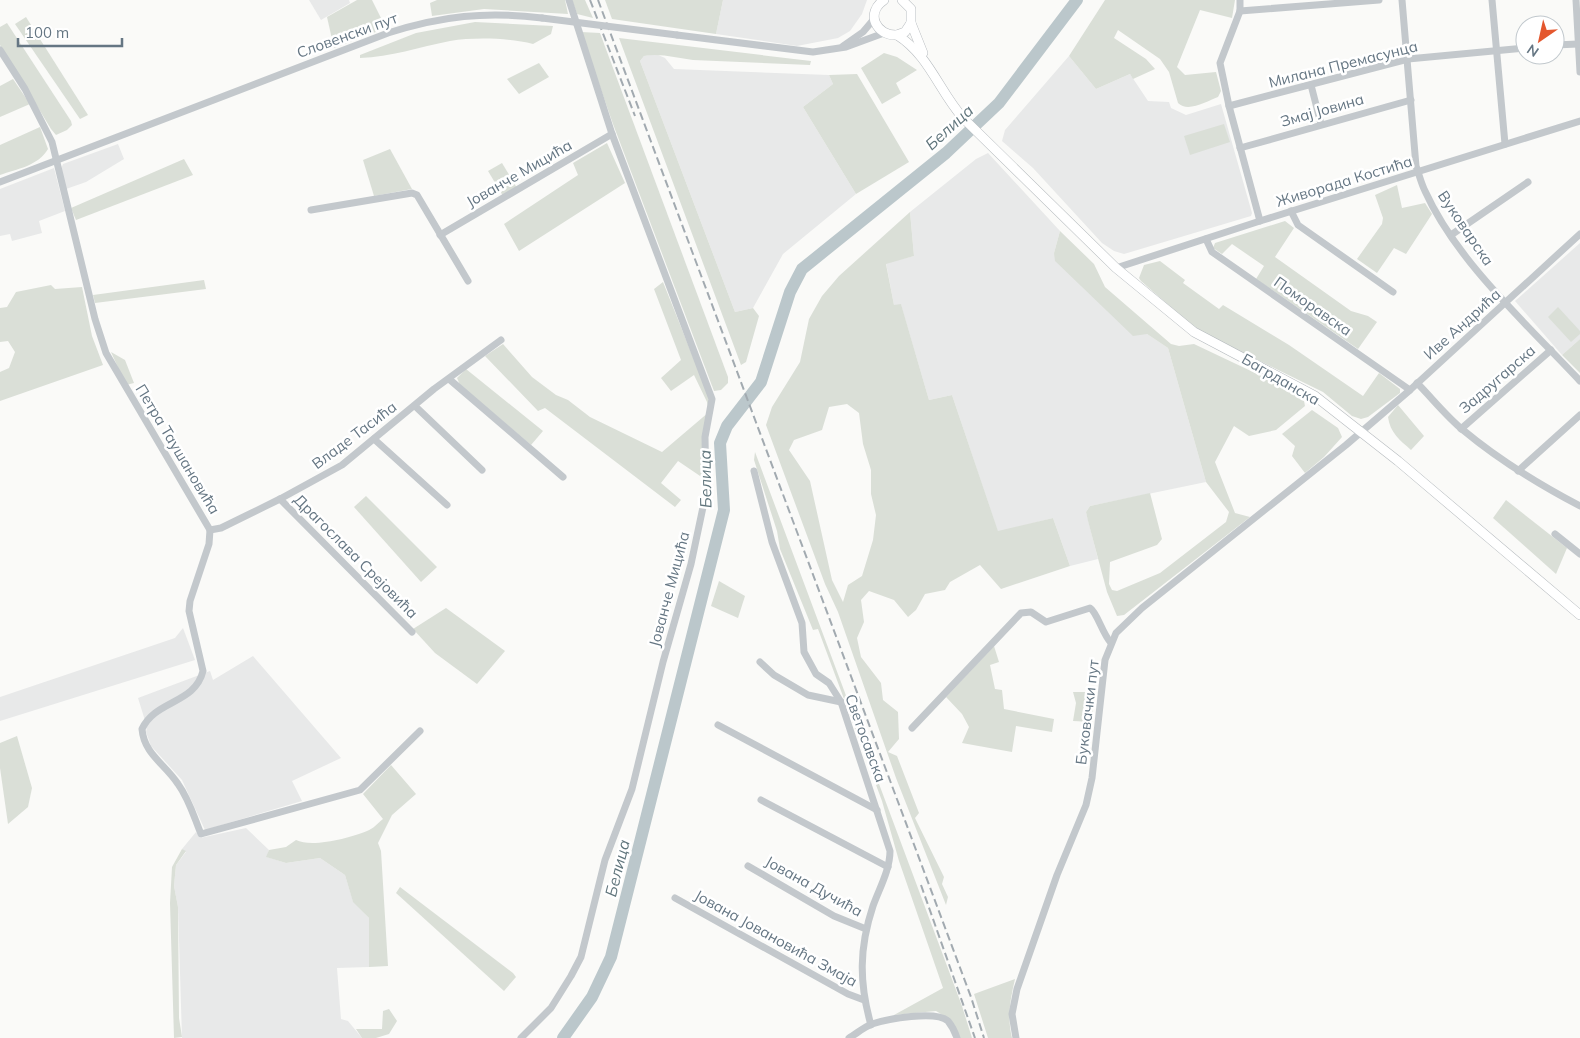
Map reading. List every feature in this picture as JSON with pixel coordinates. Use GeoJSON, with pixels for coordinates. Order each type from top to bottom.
{"type":"FeatureCollection","features":[{"type":"Feature","properties":{"kind":"main road"},"geometry":{"type":"LineString","coordinates":[[884,0],[876,4],[874,19],[878,28],[884,33],[897,35],[914,47],[927,62]]}},
{"type":"Feature","properties":{"kind":"main road"},"geometry":{"type":"LineString","coordinates":[[905,1],[911,12],[911,23],[927,62]]}},
{"type":"Feature","properties":{"kind":"main road"},"geometry":{"type":"LineString","coordinates":[[897,35],[907,30],[911,23]]}},
{"type":"Feature","properties":{"kind":"main road","name":"Багрданска"},"geometry":{"type":"LineString","coordinates":[[927,62],[947,96],[964,118],[1116,268],[1194,332],[1315,396],[1580,615]]}},
{"type":"Feature","properties":{"kind":"street","name":"Јованче Мицића"},"geometry":{"type":"LineString","coordinates":[[522,1038],[550,1008],[571,976],[581,956],[606,860],[632,789],[663,662],[691,564],[706,493],[705,437],[712,399],[612,134],[569,0]]}},
{"type":"Feature","properties":{"kind":"street"},"geometry":{"type":"LineString","coordinates":[[1240,0],[1240,11],[1220,63],[1229,106],[1260,221]]}},
{"type":"Feature","properties":{"kind":"street"},"geometry":{"type":"LineString","coordinates":[[1240,11],[1314,2],[1379,0]]}},
{"type":"Feature","properties":{"kind":"street","name":"Вуковарска"},"geometry":{"type":"LineString","coordinates":[[1402,0],[1416,166],[1428,198],[1450,235],[1477,272],[1580,381]]}},
{"type":"Feature","properties":{"kind":"street"},"geometry":{"type":"LineString","coordinates":[[1492,0],[1505,144]]}},
{"type":"Feature","properties":{"kind":"street"},"geometry":{"type":"LineString","coordinates":[[1576,0],[1580,72]]}},
{"type":"Feature","properties":{"kind":"street","name":"Словенски пут"},"geometry":{"type":"LineString","coordinates":[[0,182],[380,36],[426,21],[467,15],[500,14],[800,52],[850,46],[884,33]]}},
{"type":"Feature","properties":{"kind":"street"},"geometry":{"type":"LineString","coordinates":[[840,48],[863,32],[874,19]]}},
{"type":"Feature","properties":{"kind":"street"},"geometry":{"type":"LineString","coordinates":[[1565,45],[1578,44]]}},
{"type":"Feature","properties":{"kind":"street","name":"Милана Премасунца"},"geometry":{"type":"LineString","coordinates":[[1229,106],[1408,59],[1515,49]]}},
{"type":"Feature","properties":{"kind":"street","name":"Петра Таушановића"},"geometry":{"type":"LineString","coordinates":[[0,50],[44,123],[57,160],[90,301],[106,353],[210,530],[208,544],[190,601],[189,610],[203,671],[201,681],[188,696],[152,715],[142,729],[148,750],[170,772],[186,797],[201,834],[360,790],[420,731]]}},
{"type":"Feature","properties":{"kind":"street"},"geometry":{"type":"LineString","coordinates":[[1311,85],[1321,124]]}},
{"type":"Feature","properties":{"kind":"street","name":"Змај Јовина"},"geometry":{"type":"LineString","coordinates":[[1240,148],[1411,100]]}},
{"type":"Feature","properties":{"kind":"street","name":"Живорада Костића"},"geometry":{"type":"LineString","coordinates":[[1116,268],[1290,211],[1418,173],[1580,121]]}},
{"type":"Feature","properties":{"kind":"street","name":"Јованче Мицића"},"geometry":{"type":"LineString","coordinates":[[440,235],[612,134]]}},
{"type":"Feature","properties":{"kind":"street"},"geometry":{"type":"LineString","coordinates":[[1450,235],[1528,182]]}},
{"type":"Feature","properties":{"kind":"street"},"geometry":{"type":"LineString","coordinates":[[312,210],[412,193],[417,195],[468,281]]}},
{"type":"Feature","properties":{"kind":"street"},"geometry":{"type":"LineString","coordinates":[[1290,211],[1298,226],[1393,292]]}},
{"type":"Feature","properties":{"kind":"street","name":"Иве Андрића"},"geometry":{"type":"LineString","coordinates":[[1360,432],[1410,390],[1580,234]]}},
{"type":"Feature","properties":{"kind":"street","name":"Поморавска"},"geometry":{"type":"LineString","coordinates":[[1206,239],[1212,252],[1410,390]]}},
{"type":"Feature","properties":{"kind":"street","name":"Владе Тасића"},"geometry":{"type":"LineString","coordinates":[[210,530],[221,528],[280,499],[340,466],[501,340]]}},
{"type":"Feature","properties":{"kind":"street","name":"Задругарска"},"geometry":{"type":"LineString","coordinates":[[1462,429],[1551,350]]}},
{"type":"Feature","properties":{"kind":"street"},"geometry":{"type":"LineString","coordinates":[[449,379],[563,477]]}},
{"type":"Feature","properties":{"kind":"street"},"geometry":{"type":"LineString","coordinates":[[1417,383],[1462,429],[1518,471],[1580,506]]}},
{"type":"Feature","properties":{"kind":"street"},"geometry":{"type":"LineString","coordinates":[[415,406],[482,470]]}},
{"type":"Feature","properties":{"kind":"street"},"geometry":{"type":"LineString","coordinates":[[1518,471],[1580,415]]}},
{"type":"Feature","properties":{"kind":"street","name":"Буковачки пут"},"geometry":{"type":"LineString","coordinates":[[1016,1038],[1012,1014],[1017,989],[1057,875],[1086,805],[1095,761],[1102,670],[1116,633],[1142,608],[1275,503],[1360,432]]}},
{"type":"Feature","properties":{"kind":"street"},"geometry":{"type":"LineString","coordinates":[[374,439],[447,505]]}},
{"type":"Feature","properties":{"kind":"street","name":"Светосавска"},"geometry":{"type":"LineString","coordinates":[[754,471],[772,542],[802,623],[804,652],[816,674],[829,683],[841,702],[890,851],[888,866],[866,929],[861,966],[864,1000],[871,1025]]}},
{"type":"Feature","properties":{"kind":"street","name":"Драгослава Срејовића"},"geometry":{"type":"LineString","coordinates":[[280,499],[412,632]]}},
{"type":"Feature","properties":{"kind":"street"},"geometry":{"type":"LineString","coordinates":[[1555,534],[1580,554]]}},
{"type":"Feature","properties":{"kind":"street"},"geometry":{"type":"LineString","coordinates":[[912,728],[1021,613],[1031,612],[1046,622],[1090,608],[1095,612],[1101,631],[1111,644]]}},
{"type":"Feature","properties":{"kind":"street"},"geometry":{"type":"LineString","coordinates":[[760,662],[774,676],[808,694],[841,702]]}},
{"type":"Feature","properties":{"kind":"street"},"geometry":{"type":"LineString","coordinates":[[718,725],[877,810]]}},
{"type":"Feature","properties":{"kind":"street"},"geometry":{"type":"LineString","coordinates":[[761,800],[888,866]]}},
{"type":"Feature","properties":{"kind":"street","name":"Јована Дучића"},"geometry":{"type":"LineString","coordinates":[[748,866],[834,916],[866,929]]}},
{"type":"Feature","properties":{"kind":"street","name":"Јована Јовановића Змаја"},"geometry":{"type":"LineString","coordinates":[[675,898],[848,994],[864,1000]]}},
{"type":"Feature","properties":{"kind":"street"},"geometry":{"type":"LineString","coordinates":[[849,1038],[871,1025],[895,1018],[938,1017],[947,1020],[957,1038]]}},
{"type":"Feature","properties":{"kind":"shaded area"},"geometry":{"type":"Polygon","coordinates":[[[309,0],[349,0],[350,3],[321,20],[309,0]]]}},
{"type":"Feature","properties":{"kind":"shaded area"},"geometry":{"type":"Polygon","coordinates":[[[357,0],[372,0],[386,28],[334,48],[327,17],[357,0]]]}},
{"type":"Feature","properties":{"kind":"shaded area"},"geometry":{"type":"Polygon","coordinates":[[[437,0],[565,0],[568,14],[484,9],[432,16],[430,3],[437,0]]]}},
{"type":"Feature","properties":{"kind":"shaded area"},"geometry":{"type":"Polygon","coordinates":[[[572,0],[585,0],[593,18],[577,14],[572,0]]]}},
{"type":"Feature","properties":{"kind":"shaded area"},"geometry":{"type":"Polygon","coordinates":[[[605,0],[723,0],[716,34],[612,19],[605,0]]]}},
{"type":"Feature","properties":{"kind":"shaded area"},"geometry":{"type":"Polygon","coordinates":[[[723,0],[867,0],[862,14],[850,31],[838,38],[797,46],[716,34],[723,0]]]}},
{"type":"Feature","properties":{"kind":"shaded area"},"geometry":{"type":"Polygon","coordinates":[[[1105,0],[1235,0],[1232,18],[1200,10],[1177,67],[1185,75],[1216,72],[1221,91],[1218,97],[1192,107],[1182,106],[1178,103],[1169,72],[1160,59],[1118,30],[1114,38],[1146,59],[1155,69],[1133,79],[1130,74],[1096,89],[1069,56],[1105,0]]]}},
{"type":"Feature","properties":{"kind":"shaded area"},"geometry":{"type":"Polygon","coordinates":[[[26,17],[88,115],[80,119],[15,24],[26,17]]]}},
{"type":"Feature","properties":{"kind":"shaded area"},"geometry":{"type":"Polygon","coordinates":[[[475,22],[553,26],[551,34],[533,44],[503,39],[460,40],[394,54],[360,58],[360,55],[416,33],[475,22]]]}},
{"type":"Feature","properties":{"kind":"shaded area"},"geometry":{"type":"Polygon","coordinates":[[[7,23],[71,121],[72,125],[67,130],[56,135],[51,129],[0,45],[0,27],[7,23]]]}},
{"type":"Feature","properties":{"kind":"shaded area"},"geometry":{"type":"Polygon","coordinates":[[[581,32],[600,33],[728,377],[728,383],[721,390],[714,391],[613,124],[581,32]]]}},
{"type":"Feature","properties":{"kind":"shaded area"},"geometry":{"type":"Polygon","coordinates":[[[619,38],[811,61],[810,65],[693,60],[656,55],[644,56],[640,61],[735,312],[753,308],[759,316],[746,362],[741,365],[619,38]]]}},
{"type":"Feature","properties":{"kind":"shaded area"},"geometry":{"type":"Polygon","coordinates":[[[884,53],[897,57],[917,70],[896,83],[901,93],[882,104],[861,68],[884,53]]]}},
{"type":"Feature","properties":{"kind":"shaded area"},"geometry":{"type":"Polygon","coordinates":[[[656,54],[665,58],[674,69],[829,75],[833,84],[803,107],[856,194],[783,254],[753,308],[735,312],[640,61],[644,56],[656,54]]]}},
{"type":"Feature","properties":{"kind":"shaded area"},"geometry":{"type":"Polygon","coordinates":[[[1069,56],[1096,89],[1130,74],[1148,101],[1169,102],[1171,108],[1186,115],[1221,104],[1252,213],[1251,216],[1124,254],[1114,251],[1102,243],[1033,168],[1002,141],[1005,130],[1069,56]]]}},
{"type":"Feature","properties":{"kind":"shaded area"},"geometry":{"type":"Polygon","coordinates":[[[539,63],[549,77],[519,94],[507,79],[539,63]]]}},
{"type":"Feature","properties":{"kind":"shaded area"},"geometry":{"type":"Polygon","coordinates":[[[857,74],[909,162],[856,194],[803,107],[833,84],[829,75],[857,74]]]}},
{"type":"Feature","properties":{"kind":"shaded area"},"geometry":{"type":"Polygon","coordinates":[[[13,79],[30,104],[0,117],[0,86],[13,79]]]}},
{"type":"Feature","properties":{"kind":"shaded area"},"geometry":{"type":"Polygon","coordinates":[[[1224,124],[1230,142],[1190,155],[1184,136],[1224,124]]]}},
{"type":"Feature","properties":{"kind":"shaded area"},"geometry":{"type":"Polygon","coordinates":[[[40,127],[48,149],[44,155],[27,166],[0,175],[0,145],[40,127]]]}},
{"type":"Feature","properties":{"kind":"shaded area"},"geometry":{"type":"Polygon","coordinates":[[[607,143],[625,183],[519,251],[504,224],[578,175],[573,163],[607,143]]]}},
{"type":"Feature","properties":{"kind":"shaded area"},"geometry":{"type":"Polygon","coordinates":[[[118,144],[124,159],[86,182],[66,189],[61,169],[63,164],[118,144]]]}},
{"type":"Feature","properties":{"kind":"shaded area"},"geometry":{"type":"Polygon","coordinates":[[[390,149],[412,189],[374,196],[363,160],[390,149]]]}},
{"type":"Feature","properties":{"kind":"shaded area"},"geometry":{"type":"Polygon","coordinates":[[[988,153],[1060,231],[1054,253],[1147,334],[1168,348],[1206,482],[1090,506],[1086,512],[1098,559],[1070,566],[1053,518],[998,532],[952,395],[929,400],[901,305],[894,305],[886,263],[914,256],[910,212],[976,159],[988,153]]]}},
{"type":"Feature","properties":{"kind":"shaded area"},"geometry":{"type":"Polygon","coordinates":[[[184,159],[193,175],[76,220],[71,208],[184,159]]]}},
{"type":"Feature","properties":{"kind":"shaded area"},"geometry":{"type":"Polygon","coordinates":[[[502,163],[517,188],[503,196],[488,171],[502,163]]]}},
{"type":"Feature","properties":{"kind":"shaded area"},"geometry":{"type":"Polygon","coordinates":[[[54,168],[65,211],[39,221],[42,233],[12,241],[10,234],[0,236],[0,189],[54,168]]]}},
{"type":"Feature","properties":{"kind":"shaded area"},"geometry":{"type":"Polygon","coordinates":[[[1397,185],[1402,208],[1425,203],[1432,214],[1406,254],[1394,248],[1377,273],[1357,259],[1382,224],[1383,218],[1375,195],[1397,185]]]}},
{"type":"Feature","properties":{"kind":"shaded area"},"geometry":{"type":"Polygon","coordinates":[[[910,212],[914,256],[886,264],[894,305],[901,304],[929,400],[952,395],[998,531],[1053,518],[1070,566],[1001,589],[980,565],[950,582],[945,590],[925,594],[916,610],[908,617],[894,600],[869,591],[861,600],[864,622],[857,638],[861,657],[881,683],[883,700],[898,712],[899,739],[888,752],[897,756],[919,813],[915,818],[944,877],[942,884],[948,897],[946,905],[896,778],[838,612],[825,584],[766,425],[772,407],[800,362],[809,319],[822,296],[839,276],[910,212]],[[847,404],[829,407],[822,430],[794,440],[789,450],[810,481],[832,580],[843,602],[848,585],[862,576],[873,540],[876,515],[871,494],[871,470],[863,444],[859,413],[847,404]]]}},
{"type":"Feature","properties":{"kind":"shaded area"},"geometry":{"type":"Polygon","coordinates":[[[1285,221],[1294,228],[1275,257],[1351,311],[1368,316],[1377,322],[1358,349],[1256,279],[1264,266],[1232,244],[1222,254],[1213,248],[1215,243],[1285,221]]]}},
{"type":"Feature","properties":{"kind":"shaded area"},"geometry":{"type":"Polygon","coordinates":[[[1060,231],[1094,264],[1105,287],[1171,344],[1179,346],[1194,344],[1293,391],[1304,401],[1305,406],[1276,430],[1249,436],[1234,426],[1215,462],[1235,513],[1250,517],[1124,615],[1117,616],[1107,592],[1086,512],[1090,506],[1150,493],[1162,539],[1157,545],[1110,562],[1109,584],[1112,590],[1117,591],[1160,573],[1226,522],[1229,512],[1206,482],[1168,348],[1147,334],[1133,336],[1055,261],[1054,253],[1060,231]]]}},
{"type":"Feature","properties":{"kind":"shaded area"},"geometry":{"type":"Polygon","coordinates":[[[1580,243],[1580,339],[1562,355],[1515,301],[1580,243]]]}},
{"type":"Feature","properties":{"kind":"shaded area"},"geometry":{"type":"Polygon","coordinates":[[[1160,261],[1185,280],[1183,283],[1219,309],[1223,305],[1289,345],[1363,396],[1379,373],[1400,389],[1400,393],[1368,417],[1361,419],[1352,416],[1323,392],[1197,330],[1139,278],[1144,265],[1160,261]]]}},
{"type":"Feature","properties":{"kind":"shaded area"},"geometry":{"type":"Polygon","coordinates":[[[204,280],[206,289],[95,303],[93,295],[204,280]]]}},
{"type":"Feature","properties":{"kind":"shaded area"},"geometry":{"type":"Polygon","coordinates":[[[663,282],[709,397],[708,408],[694,375],[671,391],[661,378],[681,360],[654,289],[663,282]]]}},
{"type":"Feature","properties":{"kind":"shaded area"},"geometry":{"type":"Polygon","coordinates":[[[51,285],[55,289],[82,287],[92,336],[103,365],[0,401],[0,372],[9,368],[15,352],[8,341],[0,342],[0,308],[7,307],[16,292],[51,285]]]}},
{"type":"Feature","properties":{"kind":"shaded area"},"geometry":{"type":"Polygon","coordinates":[[[1558,307],[1580,331],[1580,334],[1571,342],[1548,317],[1558,307]]]}},
{"type":"Feature","properties":{"kind":"shaded area"},"geometry":{"type":"Polygon","coordinates":[[[1580,339],[1580,373],[1562,355],[1580,339]]]}},
{"type":"Feature","properties":{"kind":"shaded area"},"geometry":{"type":"Polygon","coordinates":[[[503,344],[532,377],[556,395],[568,400],[590,417],[662,452],[708,413],[702,446],[703,478],[678,461],[661,483],[681,500],[675,507],[545,408],[538,411],[485,356],[503,344]]]}},
{"type":"Feature","properties":{"kind":"shaded area"},"geometry":{"type":"Polygon","coordinates":[[[111,352],[125,360],[134,383],[126,385],[111,352]]]}},
{"type":"Feature","properties":{"kind":"shaded area"},"geometry":{"type":"Polygon","coordinates":[[[466,369],[543,431],[531,445],[460,385],[457,378],[466,369]]]}},
{"type":"Feature","properties":{"kind":"shaded area"},"geometry":{"type":"Polygon","coordinates":[[[1398,405],[1424,436],[1411,450],[1396,436],[1389,423],[1388,417],[1398,405]]]}},
{"type":"Feature","properties":{"kind":"shaded area"},"geometry":{"type":"Polygon","coordinates":[[[1312,410],[1338,428],[1342,437],[1324,457],[1305,473],[1292,456],[1295,446],[1282,434],[1312,410]]]}},
{"type":"Feature","properties":{"kind":"shaded area"},"geometry":{"type":"Polygon","coordinates":[[[755,452],[962,1006],[972,1038],[960,1038],[951,1020],[936,1011],[894,1015],[943,988],[899,861],[882,801],[818,629],[813,630],[780,549],[777,531],[754,460],[755,452]]]}},
{"type":"Feature","properties":{"kind":"shaded area"},"geometry":{"type":"Polygon","coordinates":[[[366,496],[437,567],[421,582],[354,507],[366,496]]]}},
{"type":"Feature","properties":{"kind":"shaded area"},"geometry":{"type":"Polygon","coordinates":[[[1506,500],[1567,548],[1556,574],[1493,518],[1506,500]]]}},
{"type":"Feature","properties":{"kind":"shaded area"},"geometry":{"type":"Polygon","coordinates":[[[719,581],[745,596],[738,618],[711,606],[719,581]]]}},
{"type":"Feature","properties":{"kind":"shaded area"},"geometry":{"type":"Polygon","coordinates":[[[446,608],[505,651],[477,684],[435,653],[413,629],[446,608]]]}},
{"type":"Feature","properties":{"kind":"shaded area"},"geometry":{"type":"Polygon","coordinates":[[[183,628],[195,660],[0,721],[0,697],[175,638],[183,628]]]}},
{"type":"Feature","properties":{"kind":"shaded area"},"geometry":{"type":"Polygon","coordinates":[[[994,646],[999,662],[990,665],[995,689],[1002,690],[1004,709],[1054,719],[1052,732],[1016,726],[1012,752],[962,743],[969,727],[962,714],[946,697],[994,646]]]}},
{"type":"Feature","properties":{"kind":"shaded area"},"geometry":{"type":"Polygon","coordinates":[[[253,656],[341,758],[292,781],[302,801],[205,830],[182,780],[151,746],[138,698],[210,671],[213,680],[253,656]]]}},
{"type":"Feature","properties":{"kind":"shaded area"},"geometry":{"type":"Polygon","coordinates":[[[1073,692],[1092,692],[1093,722],[1073,721],[1076,703],[1073,692]]]}},
{"type":"Feature","properties":{"kind":"shaded area"},"geometry":{"type":"Polygon","coordinates":[[[17,736],[32,788],[28,807],[8,824],[0,768],[0,743],[17,736]]]}},
{"type":"Feature","properties":{"kind":"shaded area"},"geometry":{"type":"Polygon","coordinates":[[[391,765],[416,794],[392,815],[378,843],[381,851],[388,966],[369,967],[369,918],[353,902],[345,875],[320,858],[286,863],[266,857],[269,850],[286,847],[296,840],[321,843],[360,834],[369,830],[383,819],[363,794],[391,765]]]}},
{"type":"Feature","properties":{"kind":"shaded area"},"geometry":{"type":"Polygon","coordinates":[[[246,828],[269,850],[267,857],[286,863],[320,858],[345,875],[353,901],[369,918],[369,967],[337,968],[341,1019],[348,1021],[362,1038],[182,1038],[178,907],[174,886],[176,865],[186,852],[182,849],[196,832],[200,838],[246,828]]]}},
{"type":"Feature","properties":{"kind":"shaded area"},"geometry":{"type":"Polygon","coordinates":[[[182,849],[186,851],[176,865],[174,886],[178,907],[179,1018],[182,1037],[174,1038],[170,903],[172,867],[182,849]]]}},
{"type":"Feature","properties":{"kind":"shaded area"},"geometry":{"type":"Polygon","coordinates":[[[400,887],[513,973],[516,977],[504,991],[396,893],[400,887]]]}},
{"type":"Feature","properties":{"kind":"shaded area"},"geometry":{"type":"Polygon","coordinates":[[[1015,979],[1010,1009],[1012,1038],[988,1038],[974,994],[1015,979]]]}},
{"type":"Feature","properties":{"kind":"shaded area"},"geometry":{"type":"Polygon","coordinates":[[[389,1009],[397,1021],[389,1034],[376,1038],[362,1038],[356,1029],[382,1029],[383,1011],[389,1009]]]}},
{"type":"Feature","properties":{"kind":"waterway","name":"Белица"},"geometry":{"type":"LineString","coordinates":[[563,1038],[592,997],[611,957],[724,510],[720,443],[727,426],[761,382],[790,292],[802,269],[946,153],[999,103],[1077,0]]}},
{"type":"Feature","properties":{"kind":"railway"},"geometry":{"type":"LineString","coordinates":[[590,0],[635,116]]}},
{"type":"Feature","properties":{"kind":"railway"},"geometry":{"type":"LineString","coordinates":[[598,0],[971,997],[984,1038]]}},
{"type":"Feature","properties":{"kind":"railway"},"geometry":{"type":"LineString","coordinates":[[921,885],[975,1038]]}}]}
